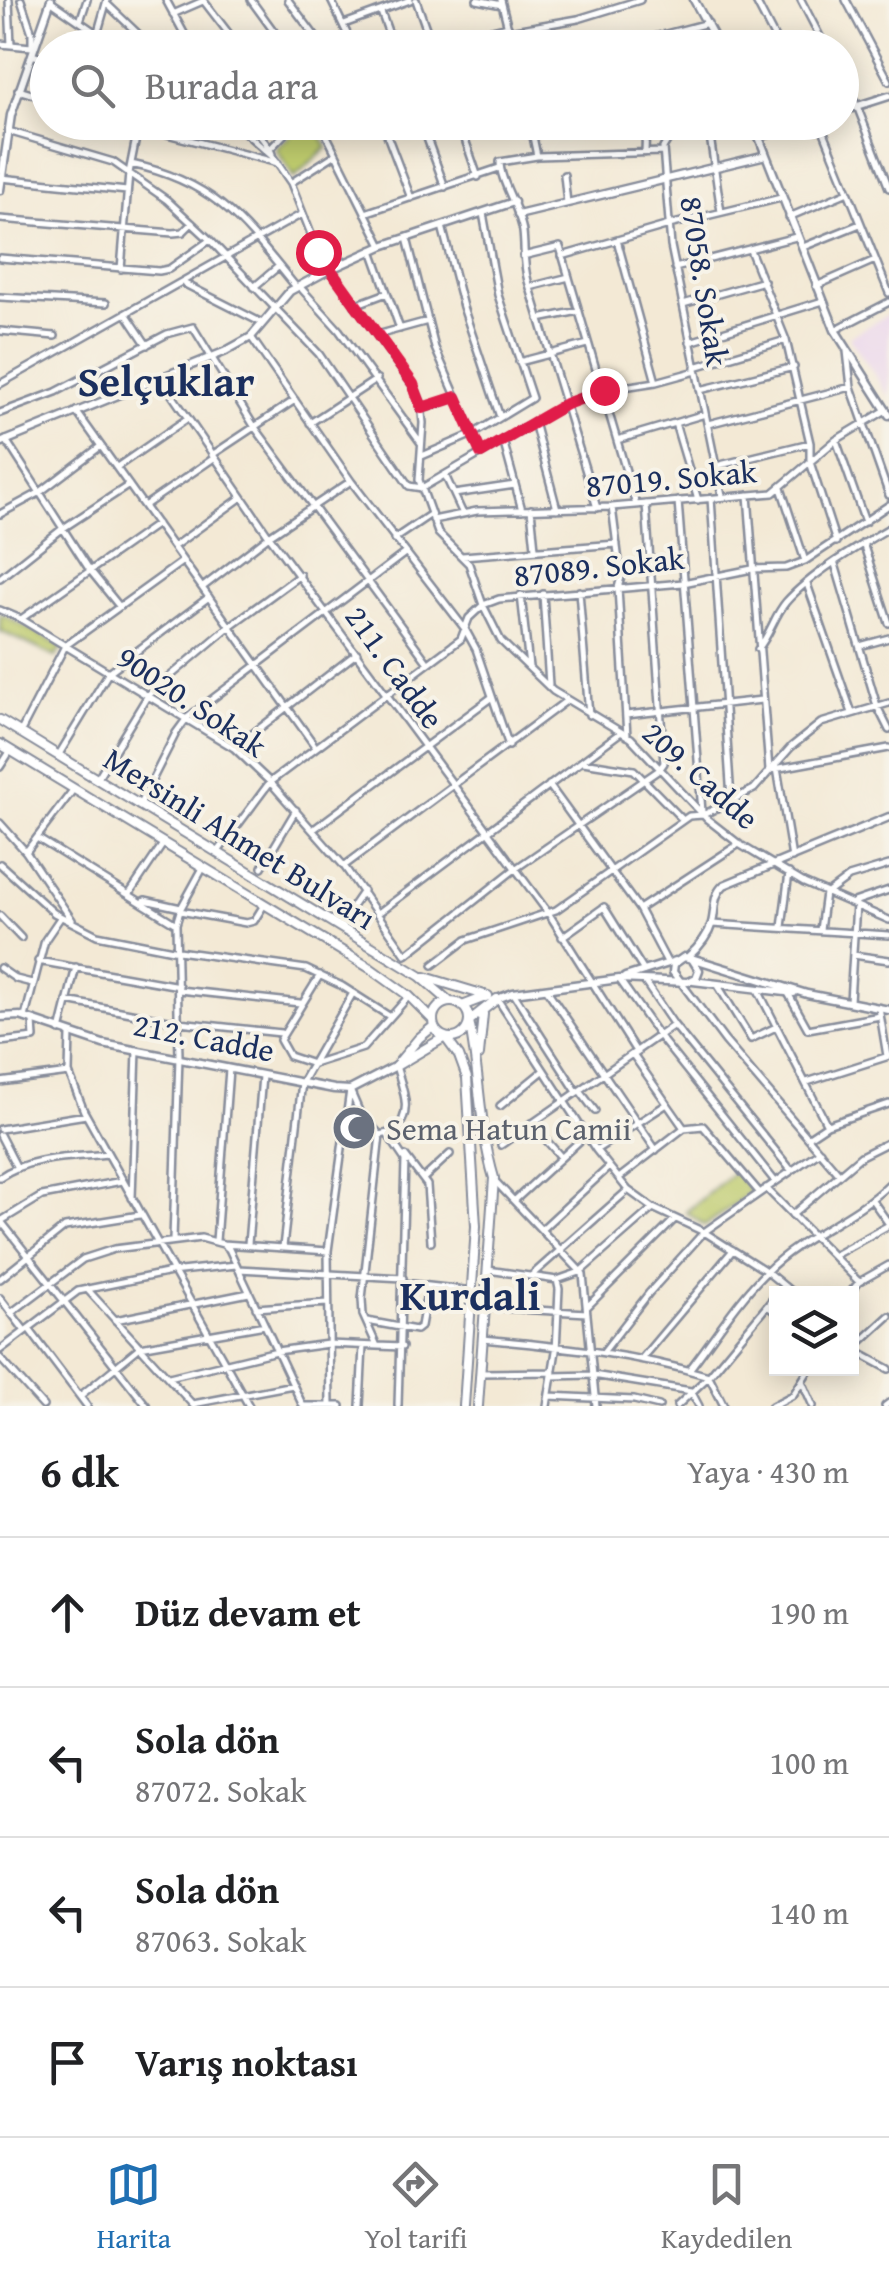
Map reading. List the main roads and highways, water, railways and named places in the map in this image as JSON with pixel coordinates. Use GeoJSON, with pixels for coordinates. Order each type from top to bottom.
{"type":"FeatureCollection","features":[{"type":"Feature","properties":{"kind":"main road","name":"Mersinli Ahmet Bulvarı"},"geometry":{"type":"LineString","coordinates":[[0,720],[420,976],[450,1002]]}},
{"type":"Feature","properties":{"kind":"main road","name":"Mersinli Ahmet Bulvarı"},"geometry":{"type":"LineString","coordinates":[[0,744],[409,996],[433,1023]]}},
{"type":"Feature","properties":{"kind":"main road"},"geometry":{"type":"LineString","coordinates":[[420,976],[492,997]]}},
{"type":"Feature","properties":{"kind":"main road"},"geometry":{"type":"LineString","coordinates":[[483,1013],[470,1021],[461,1036],[444,1037],[396,1066],[433,1023],[436,1010],[450,1002],[462,1006],[492,997]]}},
{"type":"Feature","properties":{"kind":"main road"},"geometry":{"type":"LineString","coordinates":[[479,1064],[483,1013],[492,997]]}},
{"type":"Feature","properties":{"kind":"main road"},"geometry":{"type":"LineString","coordinates":[[462,1006],[470,1021],[479,1064],[488,1160],[494,1178],[480,1406]]}},
{"type":"Feature","properties":{"kind":"main road"},"geometry":{"type":"LineString","coordinates":[[433,1023],[458,1056],[471,1100],[476,1226],[464,1406]]}},
{"type":"Feature","properties":{"kind":"place","name":"Sema Hatun Camii"},"geometry":{"type":"Point","coordinates":[354,1128]}},
{"type":"Feature","properties":{"kind":"district","name":"Selçuklar"},"geometry":{"type":"Point","coordinates":[166,380]}},
{"type":"Feature","properties":{"kind":"district","name":"Kurdali"},"geometry":{"type":"Point","coordinates":[470,1294]}}]}
